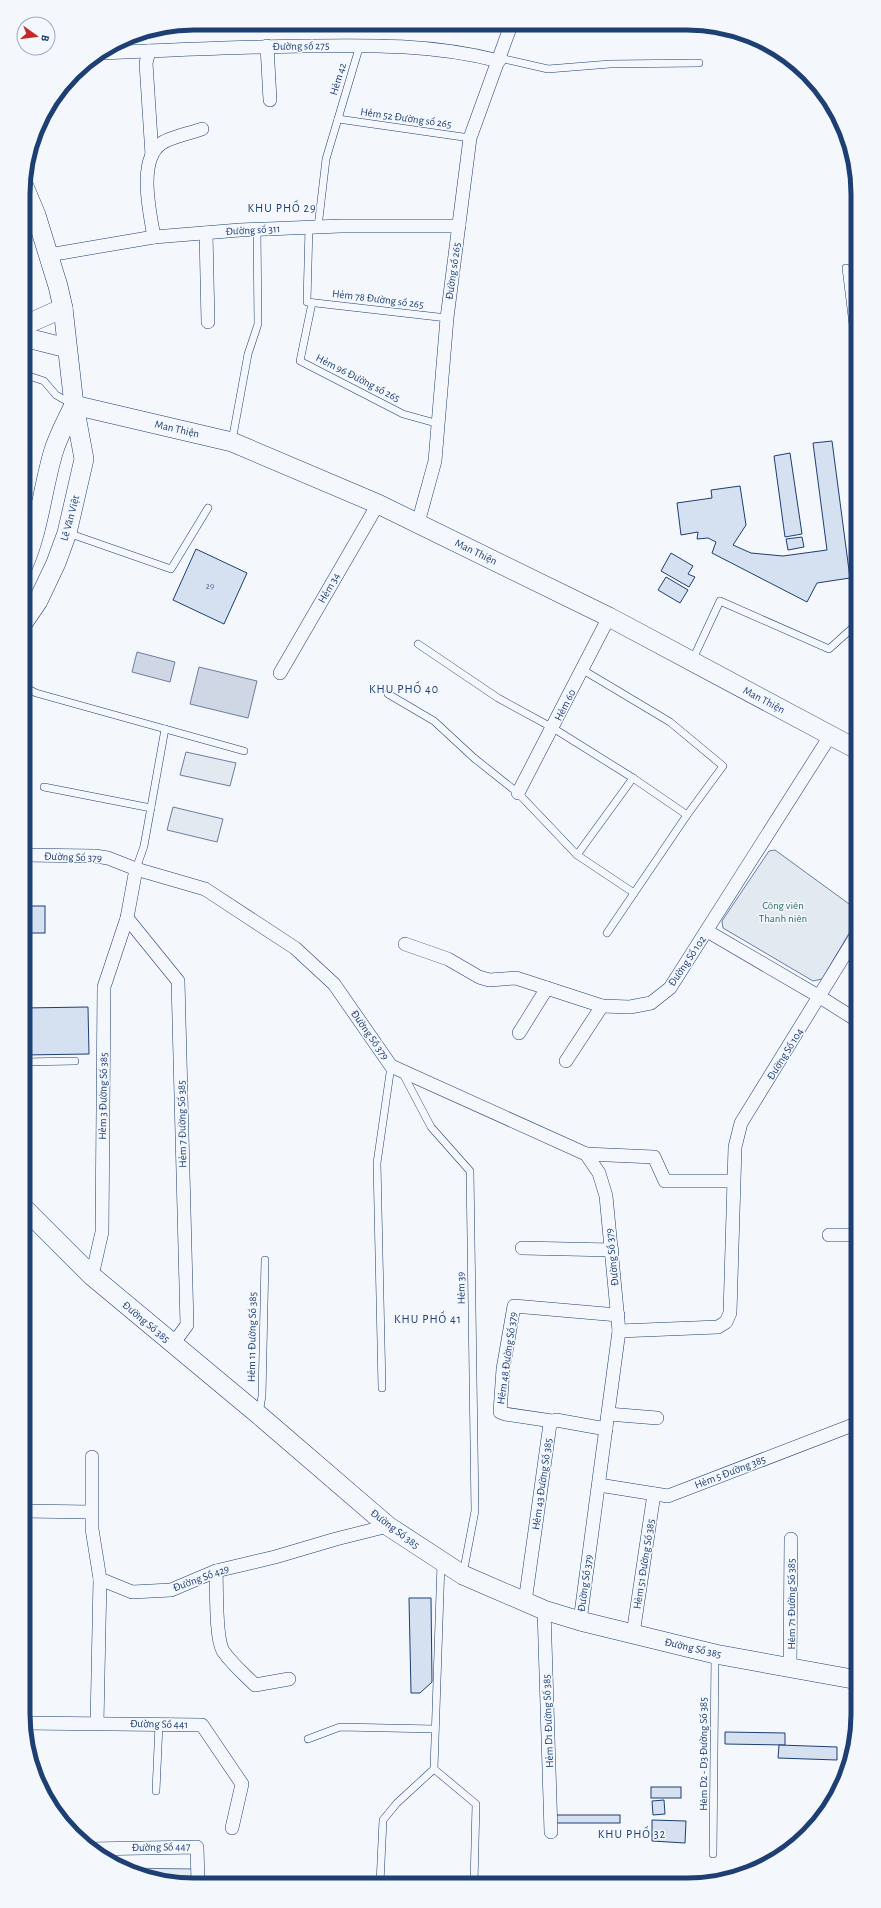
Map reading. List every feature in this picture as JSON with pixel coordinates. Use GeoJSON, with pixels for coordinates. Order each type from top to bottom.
{"type":"FeatureCollection","features":[{"type":"Feature","properties":{"kind":"street","name":"Đường số 265"},"geometry":{"type":"LineString","coordinates":[[418,523],[435,461],[447,318],[470,138],[509,30]]}},
{"type":"Feature","properties":{"kind":"street","name":"Đường số 275"},"geometry":{"type":"LineString","coordinates":[[111,53],[267,46],[360,45],[420,47],[500,59]]}},
{"type":"Feature","properties":{"kind":"street"},"geometry":{"type":"LineString","coordinates":[[267,46],[270,100]]}},
{"type":"Feature","properties":{"kind":"street"},"geometry":{"type":"LineString","coordinates":[[149,51],[146,63],[152,156],[147,173],[148,200],[154,237]]}},
{"type":"Feature","properties":{"kind":"street"},"geometry":{"type":"LineString","coordinates":[[152,156],[162,143],[202,129]]}},
{"type":"Feature","properties":{"kind":"street","name":"Lê Văn Việt"},"geometry":{"type":"LineString","coordinates":[[30,201],[49,255],[63,308],[74,405],[84,459],[67,533],[56,563],[38,601],[30,613]]}},
{"type":"Feature","properties":{"kind":"street","name":"Đường số 311"},"geometry":{"type":"LineString","coordinates":[[49,255],[154,237],[206,233],[314,227],[459,226]]}},
{"type":"Feature","properties":{"kind":"street"},"geometry":{"type":"LineString","coordinates":[[206,233],[208,322]]}},
{"type":"Feature","properties":{"kind":"street"},"geometry":{"type":"LineString","coordinates":[[30,323],[63,308]]}},
{"type":"Feature","properties":{"kind":"street"},"geometry":{"type":"LineString","coordinates":[[30,339],[67,348]]}},
{"type":"Feature","properties":{"kind":"street"},"geometry":{"type":"LineString","coordinates":[[30,551],[38,522],[53,451],[74,405]]}},
{"type":"Feature","properties":{"kind":"street","name":"Man Thiện"},"geometry":{"type":"LineString","coordinates":[[74,405],[232,442],[378,504],[610,617],[851,746]]}},
{"type":"Feature","properties":{"kind":"street","name":"Hẻm 34"},"geometry":{"type":"LineString","coordinates":[[280,673],[378,504]]}},
{"type":"Feature","properties":{"kind":"street","name":"Hẻm 60"},"geometry":{"type":"LineString","coordinates":[[518,793],[610,617]]}},
{"type":"Feature","properties":{"kind":"street","name":"Đường Số 102"},"geometry":{"type":"LineString","coordinates":[[405,944],[448,959],[479,977],[489,980],[516,978],[602,1006],[630,1007],[651,1003],[670,988],[707,932],[830,736]]}},
{"type":"Feature","properties":{"kind":"street","name":"Đường Số 379"},"geometry":{"type":"LineString","coordinates":[[30,855],[95,856],[108,858],[136,869],[205,889],[295,948],[334,984],[396,1068],[586,1154],[600,1173],[606,1196],[619,1331],[580,1621]]}},
{"type":"Feature","properties":{"kind":"street","name":"Hẻm 3 Đường Số 385"},"geometry":{"type":"LineString","coordinates":[[92,1276],[102,1232],[104,987],[127,918],[136,869]]}},
{"type":"Feature","properties":{"kind":"street","name":"Hẻm 7 Đường Số 385"},"geometry":{"type":"LineString","coordinates":[[127,918],[178,981],[187,1325],[173,1344]]}},
{"type":"Feature","properties":{"kind":"street"},"geometry":{"type":"LineString","coordinates":[[707,932],[851,1017]]}},
{"type":"Feature","properties":{"kind":"street","name":"Đường Số 104"},"geometry":{"type":"LineString","coordinates":[[734,1181],[735,1147],[741,1124],[851,945]]}},
{"type":"Feature","properties":{"kind":"street"},"geometry":{"type":"LineString","coordinates":[[519,1033],[547,988]]}},
{"type":"Feature","properties":{"kind":"street"},"geometry":{"type":"LineString","coordinates":[[566,1061],[602,1006]]}},
{"type":"Feature","properties":{"kind":"street"},"geometry":{"type":"LineString","coordinates":[[586,1154],[654,1157],[666,1180],[734,1181],[730,1313],[726,1322],[718,1327],[619,1331]]}},
{"type":"Feature","properties":{"kind":"street","name":"Đường Số 385"},"geometry":{"type":"LineString","coordinates":[[30,1214],[92,1276],[259,1415],[388,1526],[463,1575],[544,1610],[580,1621],[714,1654],[851,1679]]}},
{"type":"Feature","properties":{"kind":"street"},"geometry":{"type":"LineString","coordinates":[[829,1235],[851,1235]]}},
{"type":"Feature","properties":{"kind":"street"},"geometry":{"type":"LineString","coordinates":[[522,1248],[612,1250]]}},
{"type":"Feature","properties":{"kind":"street","name":"Hẻm 48 Đường Số 379"},"geometry":{"type":"LineString","coordinates":[[552,1421],[500,1412],[503,1369],[514,1306],[618,1315]]}},
{"type":"Feature","properties":{"kind":"street"},"geometry":{"type":"LineString","coordinates":[[608,1414],[657,1418]]}},
{"type":"Feature","properties":{"kind":"street"},"geometry":{"type":"LineString","coordinates":[[552,1421],[556,1420],[606,1429]]}},
{"type":"Feature","properties":{"kind":"street","name":"Hẻm 43 Đường Số 385"},"geometry":{"type":"LineString","coordinates":[[525,1602],[550,1424],[552,1421]]}},
{"type":"Feature","properties":{"kind":"street","name":"Hẻm 5 Đường 385"},"geometry":{"type":"LineString","coordinates":[[599,1485],[668,1496],[851,1426]]}},
{"type":"Feature","properties":{"kind":"street"},"geometry":{"type":"LineString","coordinates":[[92,1457],[91,1512],[100,1579],[97,1723]]}},
{"type":"Feature","properties":{"kind":"street","name":"Hẻm 51 Đường Số 385"},"geometry":{"type":"LineString","coordinates":[[633,1634],[654,1494]]}},
{"type":"Feature","properties":{"kind":"street"},"geometry":{"type":"LineString","coordinates":[[30,1510],[91,1512]]}},
{"type":"Feature","properties":{"kind":"street","name":"Đường Số 429"},"geometry":{"type":"LineString","coordinates":[[100,1579],[132,1592],[171,1590],[216,1570],[275,1557],[336,1539],[388,1526]]}},
{"type":"Feature","properties":{"kind":"street","name":"Hẻm 71 Đường Số 385"},"geometry":{"type":"LineString","coordinates":[[790,1668],[791,1540]]}},
{"type":"Feature","properties":{"kind":"street"},"geometry":{"type":"LineString","coordinates":[[216,1570],[218,1626],[222,1649],[237,1668],[254,1685],[289,1679]]}},
{"type":"Feature","properties":{"kind":"street","name":"Hẻm D1 Đường Số 385"},"geometry":{"type":"LineString","coordinates":[[544,1610],[551,1832]]}},
{"type":"Feature","properties":{"kind":"street","name":"Đường Số 441"},"geometry":{"type":"LineString","coordinates":[[30,1722],[202,1724],[242,1784],[232,1828]]}},
{"type":"Feature","properties":{"kind":"street","name":"Đường Số 447"},"geometry":{"type":"LineString","coordinates":[[101,1849],[197,1846],[198,1878]]}},
{"type":"Feature","properties":{"kind":"lane","name":"Hẻm 42"},"geometry":{"type":"LineString","coordinates":[[309,303],[314,227],[326,159],[360,45]]}},
{"type":"Feature","properties":{"kind":"lane"},"geometry":{"type":"LineString","coordinates":[[500,59],[548,69],[610,64],[699,63]]}},
{"type":"Feature","properties":{"kind":"lane","name":"Hẻm 52 Đường số 265"},"geometry":{"type":"LineString","coordinates":[[338,119],[470,138]]}},
{"type":"Feature","properties":{"kind":"lane"},"geometry":{"type":"LineString","coordinates":[[232,442],[248,354],[258,324],[257,230]]}},
{"type":"Feature","properties":{"kind":"lane"},"geometry":{"type":"LineString","coordinates":[[846,268],[851,308]]}},
{"type":"Feature","properties":{"kind":"lane","name":"Hẻm 78 Đường số 265"},"geometry":{"type":"LineString","coordinates":[[309,303],[447,318]]}},
{"type":"Feature","properties":{"kind":"lane","name":"Hẻm 96 Đường số 265"},"geometry":{"type":"LineString","coordinates":[[309,303],[300,361],[403,414],[439,424]]}},
{"type":"Feature","properties":{"kind":"lane"},"geometry":{"type":"LineString","coordinates":[[30,376],[44,381],[56,395],[74,405]]}},
{"type":"Feature","properties":{"kind":"lane"},"geometry":{"type":"LineString","coordinates":[[67,533],[171,569],[208,508]]}},
{"type":"Feature","properties":{"kind":"lane"},"geometry":{"type":"LineString","coordinates":[[692,661],[720,601],[829,649],[851,629]]}},
{"type":"Feature","properties":{"kind":"lane"},"geometry":{"type":"LineString","coordinates":[[418,644],[498,698],[553,728],[633,778],[686,815]]}},
{"type":"Feature","properties":{"kind":"lane"},"geometry":{"type":"LineString","coordinates":[[583,670],[670,722],[723,766],[686,815],[607,933]]}},
{"type":"Feature","properties":{"kind":"lane"},"geometry":{"type":"LineString","coordinates":[[30,690],[36,693],[244,751]]}},
{"type":"Feature","properties":{"kind":"lane"},"geometry":{"type":"LineString","coordinates":[[388,694],[434,721],[474,758],[518,793],[577,855],[634,893]]}},
{"type":"Feature","properties":{"kind":"lane"},"geometry":{"type":"LineString","coordinates":[[136,869],[144,846],[165,729]]}},
{"type":"Feature","properties":{"kind":"lane"},"geometry":{"type":"LineString","coordinates":[[577,855],[633,778]]}},
{"type":"Feature","properties":{"kind":"lane"},"geometry":{"type":"LineString","coordinates":[[44,787],[151,808]]}},
{"type":"Feature","properties":{"kind":"lane"},"geometry":{"type":"LineString","coordinates":[[30,1062],[75,1061]]}},
{"type":"Feature","properties":{"kind":"lane"},"geometry":{"type":"LineString","coordinates":[[382,1388],[377,1163],[396,1068]]}},
{"type":"Feature","properties":{"kind":"lane","name":"Hẻm 39"},"geometry":{"type":"LineString","coordinates":[[396,1068],[431,1127],[470,1171],[475,1511],[463,1575]]}},
{"type":"Feature","properties":{"kind":"lane","name":"Hẻm 11 Đường Số 385"},"geometry":{"type":"LineString","coordinates":[[259,1415],[262,1396],[265,1260]]}},
{"type":"Feature","properties":{"kind":"lane"},"geometry":{"type":"LineString","coordinates":[[380,1878],[383,1820],[397,1803],[434,1769],[441,1562]]}},
{"type":"Feature","properties":{"kind":"lane","name":"Hẻm D2 - D3 Đường Số 385"},"geometry":{"type":"LineString","coordinates":[[714,1654],[714,1854]]}},
{"type":"Feature","properties":{"kind":"lane"},"geometry":{"type":"LineString","coordinates":[[156,1791],[158,1724]]}},
{"type":"Feature","properties":{"kind":"lane"},"geometry":{"type":"LineString","coordinates":[[308,1739],[340,1727],[435,1729]]}},
{"type":"Feature","properties":{"kind":"lane"},"geometry":{"type":"LineString","coordinates":[[434,1769],[476,1804],[474,1878]]}},
{"type":"Feature","properties":{"kind":"green space"},"geometry":{"type":"Polygon","coordinates":[[[186,752],[236,763],[230,786],[180,775],[186,752]]]}},
{"type":"Feature","properties":{"kind":"green space"},"geometry":{"type":"Polygon","coordinates":[[[173,807],[223,819],[217,842],[167,830],[173,807]]]}},
{"type":"Feature","properties":{"kind":"green space","name":"Công viên Thanh niên"},"geometry":{"type":"Polygon","coordinates":[[[775,850],[851,905],[851,930],[822,979],[813,981],[723,928],[722,921],[769,851],[775,850]]]}},
{"type":"Feature","properties":{"kind":"green space"},"geometry":{"type":"Polygon","coordinates":[[[138,1868],[197,1869],[197,1878],[183,1878],[162,1875],[138,1868]]]}},
{"type":"Feature","properties":{"kind":"shaded area"},"geometry":{"type":"Polygon","coordinates":[[[137,652],[175,662],[170,682],[132,672],[137,652]]]}},
{"type":"Feature","properties":{"kind":"shaded area"},"geometry":{"type":"Polygon","coordinates":[[[199,667],[257,681],[248,718],[190,704],[199,667]]]}},
{"type":"Feature","properties":{"kind":"building"},"geometry":{"type":"Polygon","coordinates":[[[832,441],[850,578],[817,583],[807,602],[712,553],[716,542],[708,538],[697,539],[698,532],[681,535],[677,503],[712,498],[711,490],[740,486],[746,525],[733,545],[751,553],[783,556],[827,550],[813,443],[832,441]]]}},
{"type":"Feature","properties":{"kind":"building"},"geometry":{"type":"Polygon","coordinates":[[[790,453],[802,534],[785,537],[774,456],[790,453]]]}},
{"type":"Feature","properties":{"kind":"building"},"geometry":{"type":"Polygon","coordinates":[[[802,537],[804,547],[788,550],[786,539],[802,537]]]}},
{"type":"Feature","properties":{"kind":"building"},"geometry":{"type":"Polygon","coordinates":[[[196,549],[247,573],[224,624],[173,600],[196,549]]]}},
{"type":"Feature","properties":{"kind":"building"},"geometry":{"type":"Polygon","coordinates":[[[671,553],[693,566],[688,574],[695,577],[689,587],[661,571],[671,553]]]}},
{"type":"Feature","properties":{"kind":"building"},"geometry":{"type":"Polygon","coordinates":[[[666,577],[688,590],[680,603],[658,590],[666,577]]]}},
{"type":"Feature","properties":{"kind":"building"},"geometry":{"type":"Polygon","coordinates":[[[30,906],[45,906],[45,933],[30,933],[30,906]]]}},
{"type":"Feature","properties":{"kind":"building"},"geometry":{"type":"Polygon","coordinates":[[[88,1007],[89,1054],[30,1055],[30,1008],[88,1007]]]}},
{"type":"Feature","properties":{"kind":"building"},"geometry":{"type":"Polygon","coordinates":[[[409,1598],[431,1598],[432,1682],[420,1693],[411,1693],[409,1598]]]}},
{"type":"Feature","properties":{"kind":"building"},"geometry":{"type":"Polygon","coordinates":[[[725,1732],[785,1733],[785,1745],[725,1744],[725,1732]]]}},
{"type":"Feature","properties":{"kind":"building"},"geometry":{"type":"Polygon","coordinates":[[[779,1745],[837,1747],[837,1760],[778,1758],[779,1745]]]}},
{"type":"Feature","properties":{"kind":"building"},"geometry":{"type":"Polygon","coordinates":[[[651,1787],[681,1787],[681,1798],[651,1798],[651,1787]]]}},
{"type":"Feature","properties":{"kind":"building"},"geometry":{"type":"Polygon","coordinates":[[[664,1800],[665,1814],[653,1815],[652,1801],[664,1800]]]}},
{"type":"Feature","properties":{"kind":"building"},"geometry":{"type":"Polygon","coordinates":[[[554,1815],[620,1815],[620,1823],[554,1823],[554,1815]]]}},
{"type":"Feature","properties":{"kind":"building"},"geometry":{"type":"Polygon","coordinates":[[[652,1820],[686,1821],[685,1843],[652,1841],[652,1820]]]}},
{"type":"Feature","properties":{"kind":"district","name":"KHU PHỐ 29"},"geometry":{"type":"Point","coordinates":[282,208]}},
{"type":"Feature","properties":{"kind":"district","name":"KHU PHỐ 40"},"geometry":{"type":"Point","coordinates":[404,689]}},
{"type":"Feature","properties":{"kind":"district","name":"KHU PHỐ 41"},"geometry":{"type":"Point","coordinates":[428,1319]}},
{"type":"Feature","properties":{"kind":"district","name":"KHU PHỐ 32"},"geometry":{"type":"Point","coordinates":[632,1834]}}]}
